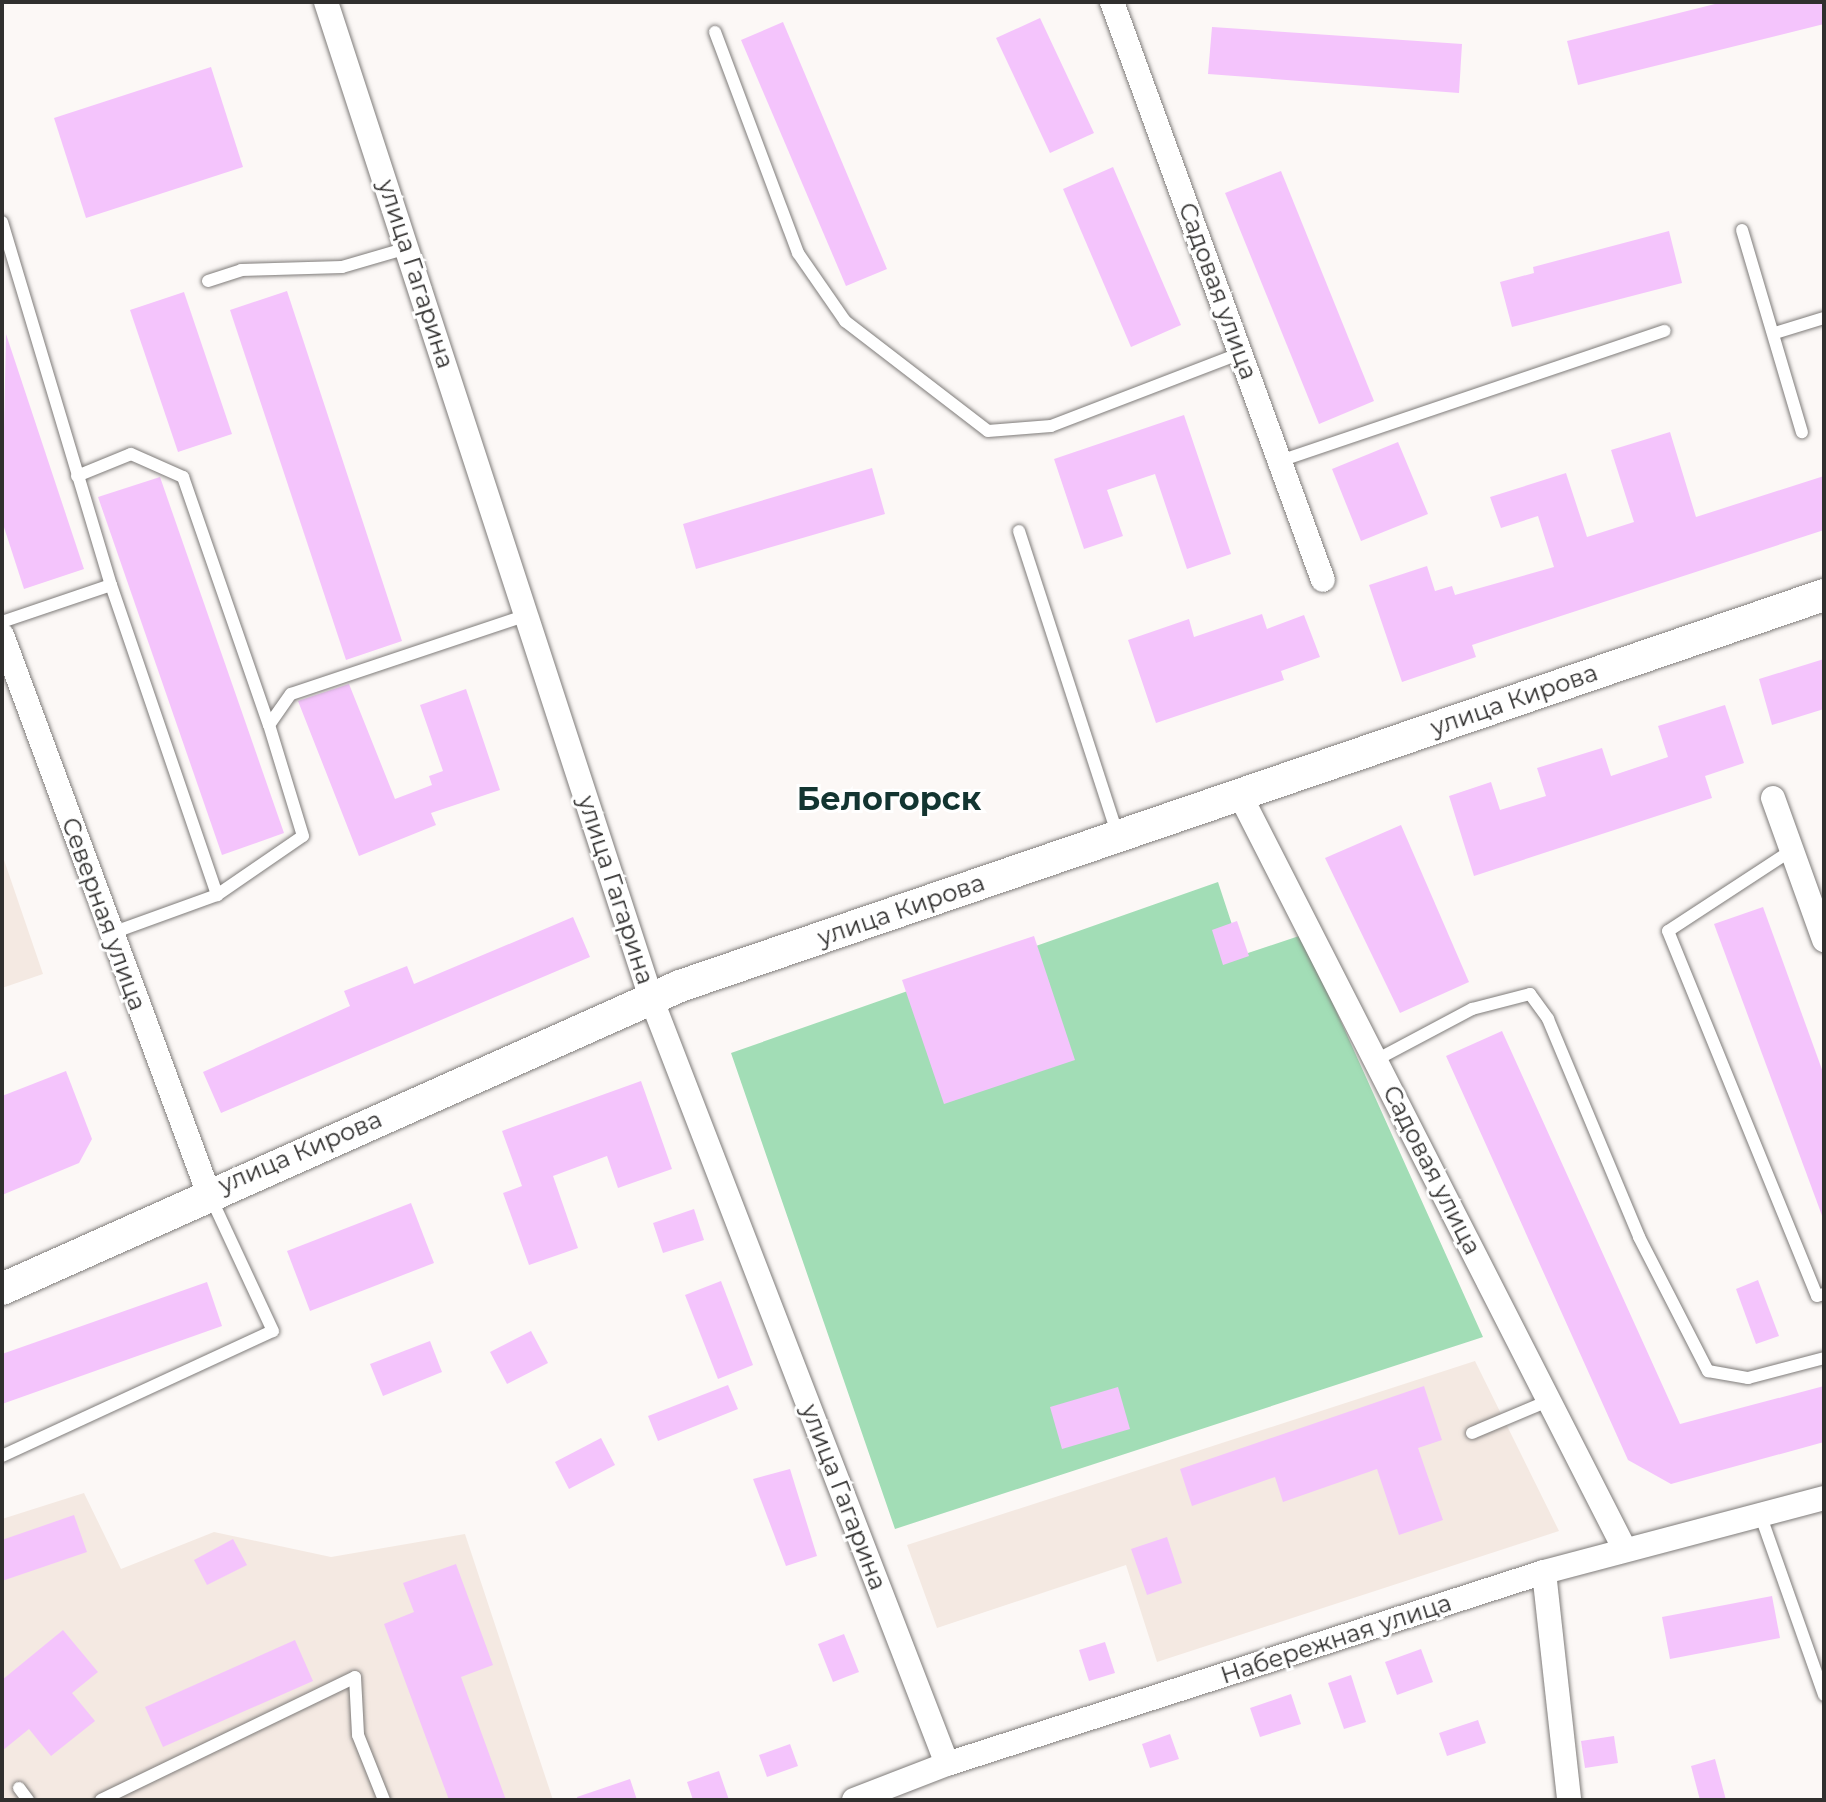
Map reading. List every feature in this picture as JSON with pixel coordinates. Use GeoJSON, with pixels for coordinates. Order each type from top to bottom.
{"type":"FeatureCollection","features":[{"type":"Feature","properties":{"kind":"main road","name":"улица Кирова"},"geometry":{"type":"LineString","coordinates":[[2,1289],[208,1192],[651,998],[1239,793],[1824,595]]}},
{"type":"Feature","properties":{"kind":"street","name":"улица Гагарина"},"geometry":{"type":"LineString","coordinates":[[326,2],[651,998],[947,1764]]}},
{"type":"Feature","properties":{"kind":"street","name":"Садовая улица"},"geometry":{"type":"LineString","coordinates":[[1112,2],[1323,580]]}},
{"type":"Feature","properties":{"kind":"street","name":"Северная улица"},"geometry":{"type":"LineString","coordinates":[[2,635],[208,1192]]}},
{"type":"Feature","properties":{"kind":"street","name":"Садовая улица"},"geometry":{"type":"LineString","coordinates":[[1239,793],[1624,1548]]}},
{"type":"Feature","properties":{"kind":"street"},"geometry":{"type":"LineString","coordinates":[[1773,798],[1824,940]]}},
{"type":"Feature","properties":{"kind":"street","name":"Набережная улица"},"geometry":{"type":"LineString","coordinates":[[854,1800],[947,1764],[1544,1572],[1624,1548],[1824,1498]]}},
{"type":"Feature","properties":{"kind":"street"},"geometry":{"type":"LineString","coordinates":[[1544,1572],[1569,1800]]}},
{"type":"Feature","properties":{"kind":"lane"},"geometry":{"type":"LineString","coordinates":[[715,32],[806,265],[845,321],[988,431],[1051,426],[1241,353]]}},
{"type":"Feature","properties":{"kind":"lane"},"geometry":{"type":"LineString","coordinates":[[2,222],[111,585],[217,895]]}},
{"type":"Feature","properties":{"kind":"lane"},"geometry":{"type":"LineString","coordinates":[[1742,230],[1802,432]]}},
{"type":"Feature","properties":{"kind":"lane"},"geometry":{"type":"LineString","coordinates":[[208,281],[241,270],[342,267],[407,248]]}},
{"type":"Feature","properties":{"kind":"lane"},"geometry":{"type":"LineString","coordinates":[[1775,333],[1824,318]]}},
{"type":"Feature","properties":{"kind":"lane"},"geometry":{"type":"LineString","coordinates":[[1280,461],[1665,331]]}},
{"type":"Feature","properties":{"kind":"lane"},"geometry":{"type":"LineString","coordinates":[[77,476],[131,454],[183,477],[269,725],[303,836],[217,895],[112,933]]}},
{"type":"Feature","properties":{"kind":"lane"},"geometry":{"type":"LineString","coordinates":[[1019,531],[1118,835]]}},
{"type":"Feature","properties":{"kind":"lane"},"geometry":{"type":"LineString","coordinates":[[2,622],[111,585]]}},
{"type":"Feature","properties":{"kind":"lane"},"geometry":{"type":"LineString","coordinates":[[269,725],[291,694],[527,615]]}},
{"type":"Feature","properties":{"kind":"lane"},"geometry":{"type":"LineString","coordinates":[[1792,850],[1668,931],[1817,1296],[1824,1294]]}},
{"type":"Feature","properties":{"kind":"lane"},"geometry":{"type":"LineString","coordinates":[[1376,1060],[1472,1009],[1530,994],[1548,1019],[1639,1237],[1708,1371],[1748,1378],[1824,1358]]}},
{"type":"Feature","properties":{"kind":"lane"},"geometry":{"type":"LineString","coordinates":[[2,1456],[273,1331],[208,1192]]}},
{"type":"Feature","properties":{"kind":"lane"},"geometry":{"type":"LineString","coordinates":[[1472,1433],[1550,1400]]}},
{"type":"Feature","properties":{"kind":"lane"},"geometry":{"type":"LineString","coordinates":[[1760,1514],[1824,1695]]}},
{"type":"Feature","properties":{"kind":"lane"},"geometry":{"type":"LineString","coordinates":[[101,1800],[355,1677],[358,1735],[384,1800]]}},
{"type":"Feature","properties":{"kind":"lane"},"geometry":{"type":"LineString","coordinates":[[19,1788],[28,1800]]}},
{"type":"Feature","properties":{"kind":"shaded area"},"geometry":{"type":"Polygon","coordinates":[[[2,854],[43,974],[2,988],[2,854]]]}},
{"type":"Feature","properties":{"kind":"shaded area"},"geometry":{"type":"Polygon","coordinates":[[[1475,1361],[1559,1531],[1157,1662],[1126,1565],[937,1628],[907,1545],[1475,1361]]]}},
{"type":"Feature","properties":{"kind":"shaded area"},"geometry":{"type":"Polygon","coordinates":[[[84,1493],[121,1569],[214,1532],[331,1557],[465,1534],[553,1800],[2,1800],[2,1519],[84,1493]]]}},
{"type":"Feature","properties":{"kind":"green space"},"geometry":{"type":"Polygon","coordinates":[[[1218,882],[1242,955],[1302,935],[1483,1337],[895,1529],[731,1053],[1218,882]]]}},
{"type":"Feature","properties":{"kind":"building"},"geometry":{"type":"Polygon","coordinates":[[[1723,2],[1824,2],[1824,24],[1578,85],[1567,41],[1723,2]]]}},
{"type":"Feature","properties":{"kind":"building"},"geometry":{"type":"Polygon","coordinates":[[[1040,18],[1094,133],[1050,153],[996,38],[1040,18]]]}},
{"type":"Feature","properties":{"kind":"building"},"geometry":{"type":"Polygon","coordinates":[[[783,22],[887,269],[846,286],[741,40],[783,22]]]}},
{"type":"Feature","properties":{"kind":"building"},"geometry":{"type":"Polygon","coordinates":[[[1212,27],[1462,44],[1459,93],[1208,74],[1212,27]]]}},
{"type":"Feature","properties":{"kind":"building"},"geometry":{"type":"Polygon","coordinates":[[[211,67],[243,167],[86,218],[54,118],[211,67]]]}},
{"type":"Feature","properties":{"kind":"building"},"geometry":{"type":"Polygon","coordinates":[[[1113,167],[1181,325],[1131,347],[1063,189],[1113,167]]]}},
{"type":"Feature","properties":{"kind":"building"},"geometry":{"type":"Polygon","coordinates":[[[1281,171],[1374,401],[1319,424],[1225,193],[1281,171]]]}},
{"type":"Feature","properties":{"kind":"building"},"geometry":{"type":"Polygon","coordinates":[[[1669,231],[1682,283],[1512,327],[1500,282],[1534,273],[1533,267],[1669,231]]]}},
{"type":"Feature","properties":{"kind":"building"},"geometry":{"type":"Polygon","coordinates":[[[287,291],[402,641],[346,660],[230,310],[287,291]]]}},
{"type":"Feature","properties":{"kind":"building"},"geometry":{"type":"Polygon","coordinates":[[[184,292],[232,434],[178,452],[130,310],[184,292]]]}},
{"type":"Feature","properties":{"kind":"building"},"geometry":{"type":"Polygon","coordinates":[[[6,334],[84,569],[24,589],[2,521],[6,334]]]}},
{"type":"Feature","properties":{"kind":"building"},"geometry":{"type":"Polygon","coordinates":[[[1184,415],[1231,554],[1187,569],[1155,474],[1107,490],[1123,536],[1084,549],[1054,459],[1184,415]]]}},
{"type":"Feature","properties":{"kind":"building"},"geometry":{"type":"Polygon","coordinates":[[[1670,432],[1696,517],[1824,476],[1824,530],[1472,645],[1476,657],[1402,682],[1369,585],[1427,566],[1435,591],[1452,586],[1455,595],[1554,567],[1538,516],[1501,528],[1490,497],[1566,473],[1587,537],[1634,522],[1611,450],[1670,432]]]}},
{"type":"Feature","properties":{"kind":"building"},"geometry":{"type":"Polygon","coordinates":[[[1398,442],[1428,514],[1361,541],[1332,469],[1398,442]]]}},
{"type":"Feature","properties":{"kind":"building"},"geometry":{"type":"Polygon","coordinates":[[[872,468],[885,514],[696,569],[683,524],[872,468]]]}},
{"type":"Feature","properties":{"kind":"building"},"geometry":{"type":"Polygon","coordinates":[[[160,477],[284,833],[222,855],[98,497],[160,477]]]}},
{"type":"Feature","properties":{"kind":"building"},"geometry":{"type":"Polygon","coordinates":[[[1262,614],[1267,629],[1304,615],[1320,657],[1281,671],[1284,680],[1156,723],[1128,640],[1189,619],[1194,637],[1262,614]]]}},
{"type":"Feature","properties":{"kind":"building"},"geometry":{"type":"Polygon","coordinates":[[[1824,659],[1824,709],[1772,725],[1759,679],[1824,659]]]}},
{"type":"Feature","properties":{"kind":"building"},"geometry":{"type":"Polygon","coordinates":[[[349,684],[395,799],[432,785],[429,776],[443,771],[420,705],[466,689],[500,790],[431,813],[436,825],[359,856],[298,701],[349,684]]]}},
{"type":"Feature","properties":{"kind":"building"},"geometry":{"type":"Polygon","coordinates":[[[1725,705],[1744,763],[1705,776],[1712,798],[1474,876],[1449,796],[1491,782],[1500,810],[1546,796],[1537,768],[1602,748],[1611,776],[1668,757],[1658,726],[1725,705]]]}},
{"type":"Feature","properties":{"kind":"building"},"geometry":{"type":"Polygon","coordinates":[[[1401,825],[1469,982],[1400,1013],[1325,858],[1401,825]]]}},
{"type":"Feature","properties":{"kind":"building"},"geometry":{"type":"Polygon","coordinates":[[[1763,907],[1824,1075],[1824,1221],[1714,924],[1763,907]]]}},
{"type":"Feature","properties":{"kind":"building"},"geometry":{"type":"Polygon","coordinates":[[[573,917],[590,957],[221,1113],[203,1072],[350,1006],[344,991],[407,966],[414,984],[573,917]]]}},
{"type":"Feature","properties":{"kind":"building"},"geometry":{"type":"Polygon","coordinates":[[[1237,921],[1249,956],[1223,965],[1212,930],[1237,921]]]}},
{"type":"Feature","properties":{"kind":"building"},"geometry":{"type":"Polygon","coordinates":[[[1034,936],[1075,1060],[944,1104],[902,980],[1034,936]]]}},
{"type":"Feature","properties":{"kind":"building"},"geometry":{"type":"Polygon","coordinates":[[[1502,1031],[1680,1424],[1824,1386],[1824,1442],[1671,1484],[1628,1460],[1446,1056],[1502,1031]]]}},
{"type":"Feature","properties":{"kind":"building"},"geometry":{"type":"Polygon","coordinates":[[[66,1071],[92,1139],[79,1163],[2,1195],[2,1096],[66,1071]]]}},
{"type":"Feature","properties":{"kind":"building"},"geometry":{"type":"Polygon","coordinates":[[[641,1081],[672,1169],[618,1188],[607,1156],[553,1176],[578,1248],[529,1265],[503,1193],[522,1186],[502,1131],[641,1081]]]}},
{"type":"Feature","properties":{"kind":"building"},"geometry":{"type":"Polygon","coordinates":[[[411,1203],[434,1263],[310,1311],[287,1251],[411,1203]]]}},
{"type":"Feature","properties":{"kind":"building"},"geometry":{"type":"Polygon","coordinates":[[[694,1209],[704,1240],[663,1253],[653,1223],[694,1209]]]}},
{"type":"Feature","properties":{"kind":"building"},"geometry":{"type":"Polygon","coordinates":[[[1758,1280],[1779,1336],[1756,1344],[1736,1289],[1758,1280]]]}},
{"type":"Feature","properties":{"kind":"building"},"geometry":{"type":"Polygon","coordinates":[[[721,1281],[753,1365],[718,1379],[685,1295],[721,1281]]]}},
{"type":"Feature","properties":{"kind":"building"},"geometry":{"type":"Polygon","coordinates":[[[207,1282],[222,1326],[2,1404],[2,1354],[207,1282]]]}},
{"type":"Feature","properties":{"kind":"building"},"geometry":{"type":"Polygon","coordinates":[[[531,1331],[548,1363],[507,1384],[490,1352],[531,1331]]]}},
{"type":"Feature","properties":{"kind":"building"},"geometry":{"type":"Polygon","coordinates":[[[430,1341],[442,1372],[383,1396],[370,1364],[430,1341]]]}},
{"type":"Feature","properties":{"kind":"building"},"geometry":{"type":"Polygon","coordinates":[[[728,1385],[738,1409],[658,1441],[648,1416],[728,1385]]]}},
{"type":"Feature","properties":{"kind":"building"},"geometry":{"type":"Polygon","coordinates":[[[1424,1386],[1442,1440],[1418,1448],[1443,1520],[1399,1535],[1377,1469],[1283,1502],[1275,1477],[1192,1506],[1180,1469],[1424,1386]]]}},
{"type":"Feature","properties":{"kind":"building"},"geometry":{"type":"Polygon","coordinates":[[[1118,1387],[1130,1429],[1062,1449],[1050,1407],[1118,1387]]]}},
{"type":"Feature","properties":{"kind":"building"},"geometry":{"type":"Polygon","coordinates":[[[601,1438],[615,1465],[569,1489],[555,1462],[601,1438]]]}},
{"type":"Feature","properties":{"kind":"building"},"geometry":{"type":"Polygon","coordinates":[[[790,1469],[817,1556],[786,1566],[753,1479],[790,1469]]]}},
{"type":"Feature","properties":{"kind":"building"},"geometry":{"type":"Polygon","coordinates":[[[74,1515],[87,1552],[2,1581],[2,1540],[74,1515]]]}},
{"type":"Feature","properties":{"kind":"building"},"geometry":{"type":"Polygon","coordinates":[[[1167,1537],[1182,1583],[1147,1595],[1131,1549],[1167,1537]]]}},
{"type":"Feature","properties":{"kind":"building"},"geometry":{"type":"Polygon","coordinates":[[[233,1539],[247,1565],[207,1585],[194,1560],[233,1539]]]}},
{"type":"Feature","properties":{"kind":"building"},"geometry":{"type":"Polygon","coordinates":[[[456,1564],[493,1665],[461,1677],[506,1800],[449,1800],[384,1624],[414,1612],[403,1583],[456,1564]]]}},
{"type":"Feature","properties":{"kind":"building"},"geometry":{"type":"Polygon","coordinates":[[[1772,1596],[1780,1638],[1670,1659],[1662,1617],[1772,1596]]]}},
{"type":"Feature","properties":{"kind":"building"},"geometry":{"type":"Polygon","coordinates":[[[63,1630],[98,1672],[72,1693],[95,1721],[51,1756],[29,1729],[2,1751],[2,1680],[63,1630]]]}},
{"type":"Feature","properties":{"kind":"building"},"geometry":{"type":"Polygon","coordinates":[[[844,1634],[859,1672],[833,1682],[818,1644],[844,1634]]]}},
{"type":"Feature","properties":{"kind":"building"},"geometry":{"type":"Polygon","coordinates":[[[295,1640],[313,1681],[163,1747],[145,1707],[295,1640]]]}},
{"type":"Feature","properties":{"kind":"building"},"geometry":{"type":"Polygon","coordinates":[[[1105,1642],[1115,1673],[1089,1681],[1079,1650],[1105,1642]]]}},
{"type":"Feature","properties":{"kind":"building"},"geometry":{"type":"Polygon","coordinates":[[[1421,1649],[1433,1682],[1397,1695],[1385,1662],[1421,1649]]]}},
{"type":"Feature","properties":{"kind":"building"},"geometry":{"type":"Polygon","coordinates":[[[1351,1675],[1366,1722],[1344,1729],[1328,1683],[1351,1675]]]}},
{"type":"Feature","properties":{"kind":"building"},"geometry":{"type":"Polygon","coordinates":[[[1291,1694],[1301,1724],[1260,1737],[1250,1708],[1291,1694]]]}},
{"type":"Feature","properties":{"kind":"building"},"geometry":{"type":"Polygon","coordinates":[[[1478,1720],[1486,1743],[1447,1756],[1439,1733],[1478,1720]]]}},
{"type":"Feature","properties":{"kind":"building"},"geometry":{"type":"Polygon","coordinates":[[[1170,1734],[1179,1759],[1150,1768],[1142,1744],[1170,1734]]]}},
{"type":"Feature","properties":{"kind":"building"},"geometry":{"type":"Polygon","coordinates":[[[1614,1736],[1618,1763],[1585,1768],[1581,1741],[1614,1736]]]}},
{"type":"Feature","properties":{"kind":"building"},"geometry":{"type":"Polygon","coordinates":[[[790,1744],[798,1766],[767,1777],[759,1755],[790,1744]]]}},
{"type":"Feature","properties":{"kind":"building"},"geometry":{"type":"Polygon","coordinates":[[[1715,1759],[1726,1800],[1700,1800],[1691,1766],[1715,1759]]]}},
{"type":"Feature","properties":{"kind":"building"},"geometry":{"type":"Polygon","coordinates":[[[719,1771],[729,1800],[693,1800],[687,1782],[719,1771]]]}},
{"type":"Feature","properties":{"kind":"building"},"geometry":{"type":"Polygon","coordinates":[[[630,1779],[637,1800],[578,1800],[577,1797],[630,1779]]]}},
{"type":"Feature","properties":{"kind":"district","name":"Белогорск"},"geometry":{"type":"Point","coordinates":[889,799]}}]}
